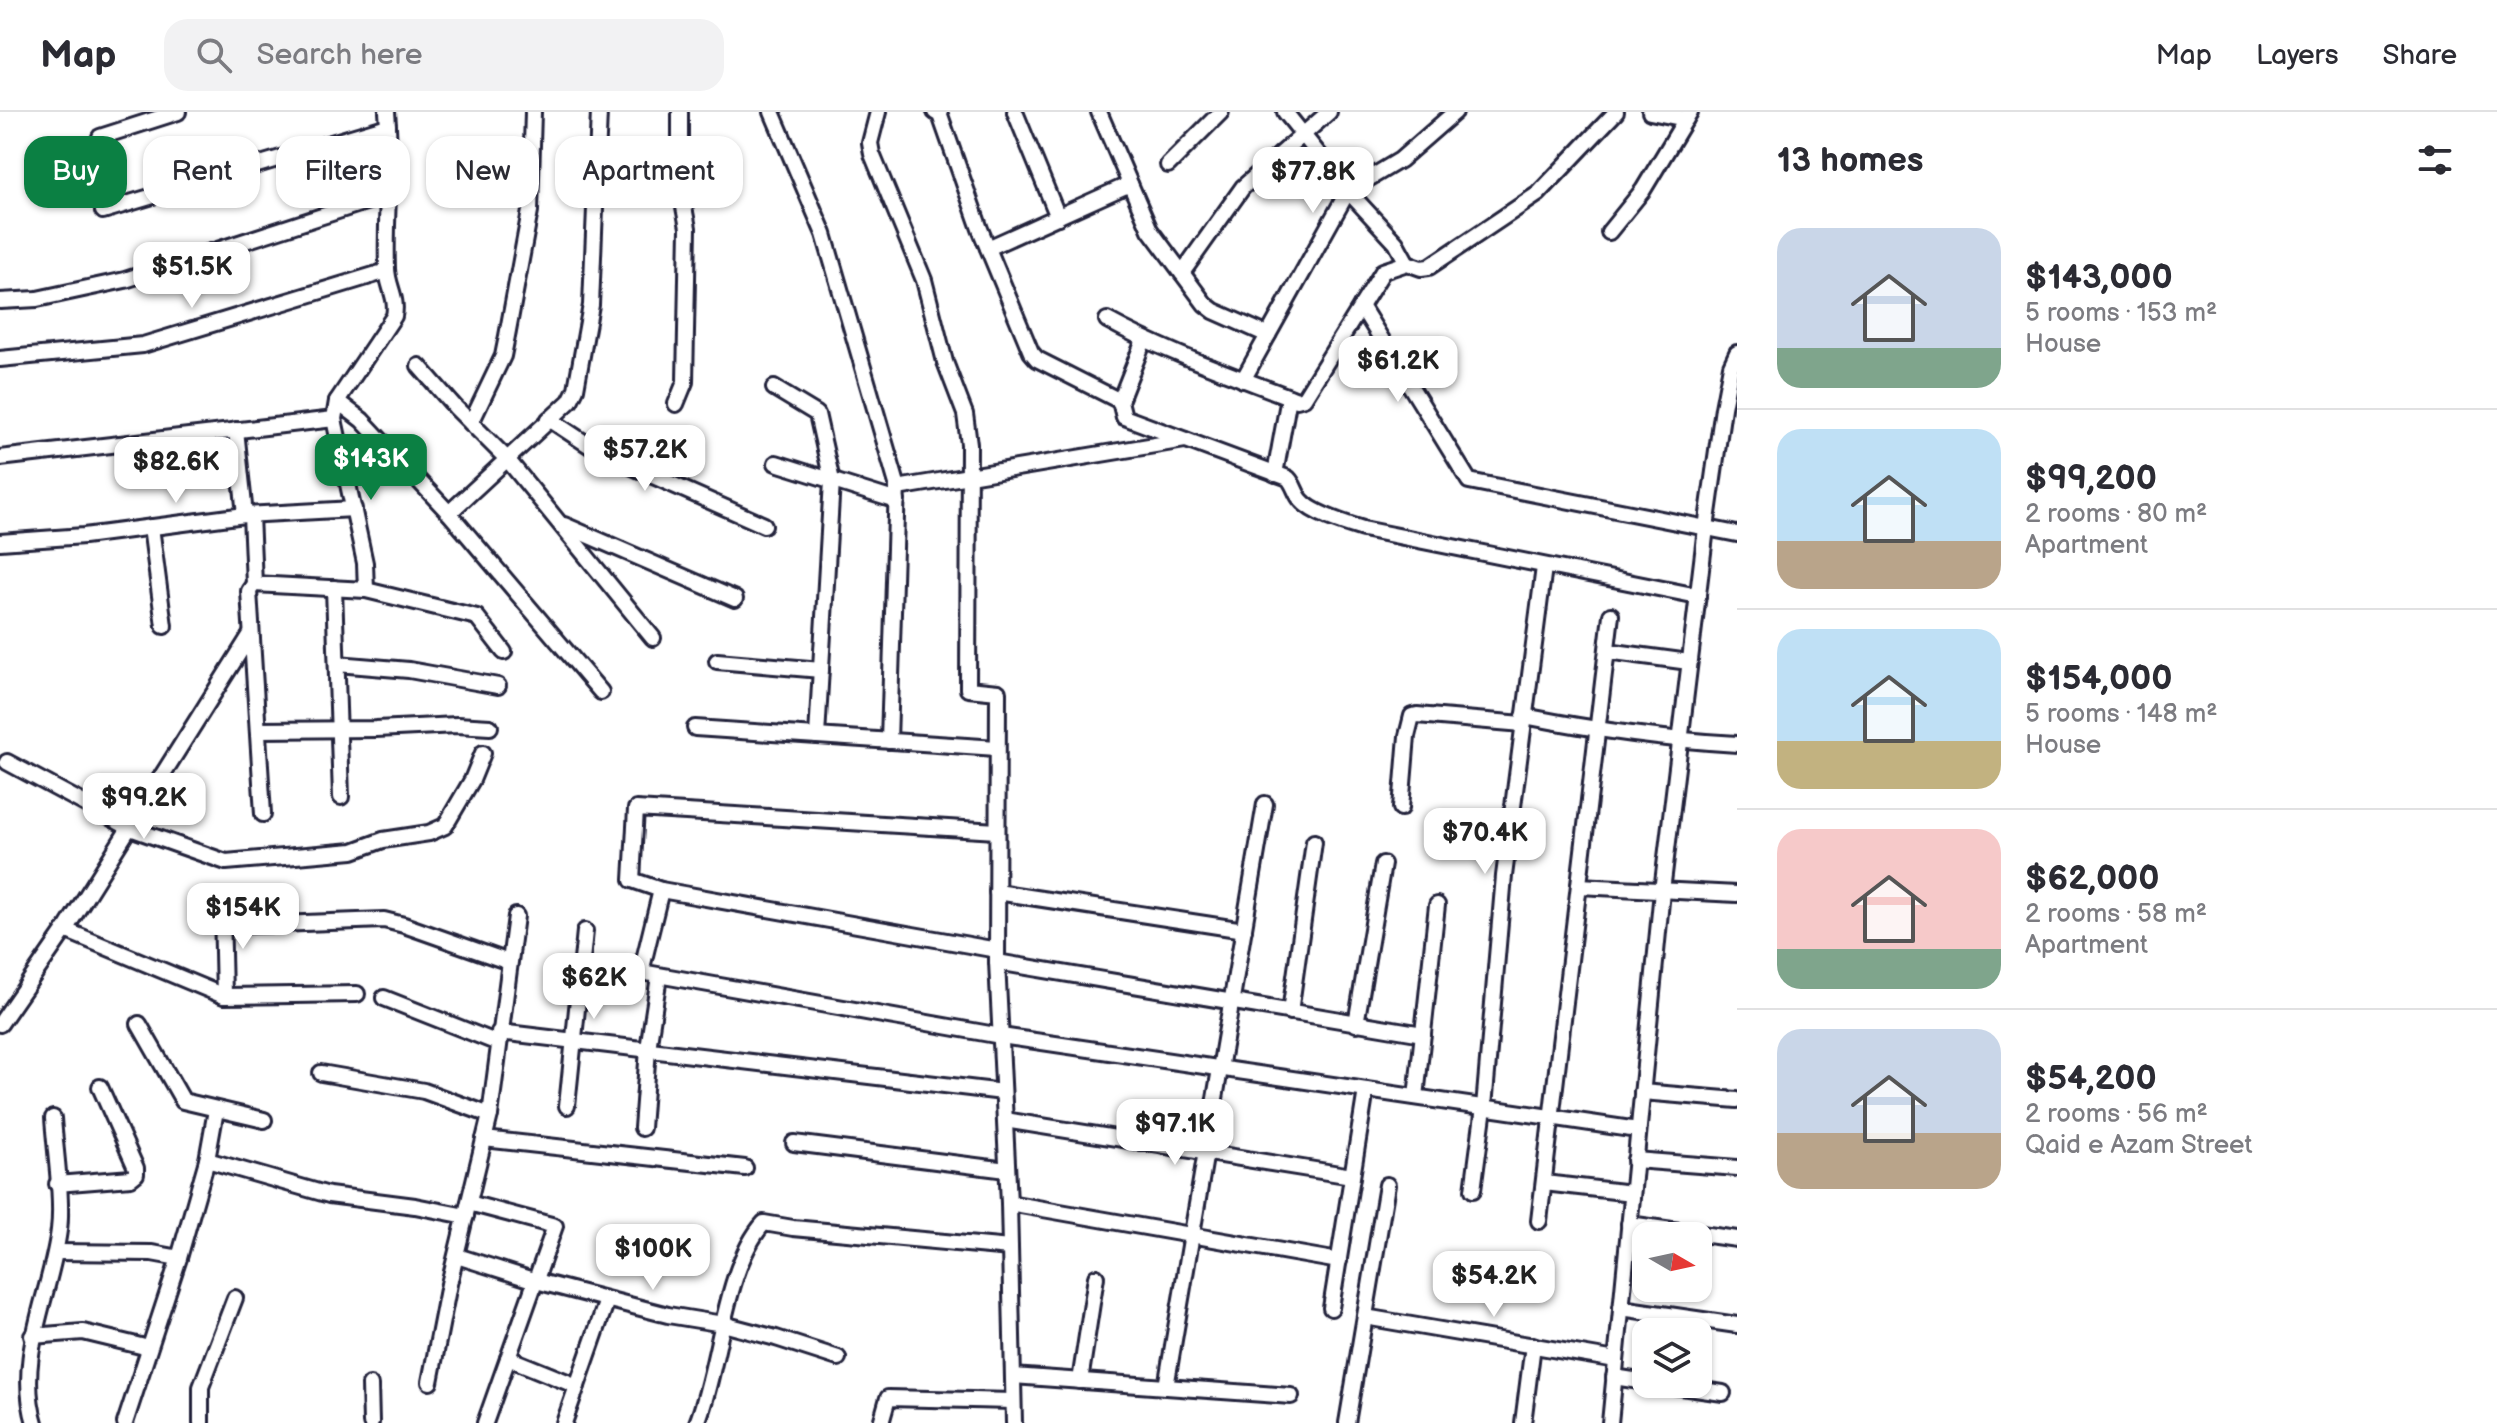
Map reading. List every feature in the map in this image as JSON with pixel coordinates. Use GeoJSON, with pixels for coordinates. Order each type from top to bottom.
{"type":"FeatureCollection","features":[{"type":"Feature","properties":{"kind":"street"},"geometry":{"type":"LineString","coordinates":[[103,136],[178,112]]}},
{"type":"Feature","properties":{"kind":"street"},"geometry":{"type":"LineString","coordinates":[[471,423],[503,356],[507,336],[530,211],[533,112]]}},
{"type":"Feature","properties":{"kind":"street"},"geometry":{"type":"LineString","coordinates":[[449,513],[570,401],[576,389],[591,305],[599,112]]}},
{"type":"Feature","properties":{"kind":"street"},"geometry":{"type":"LineString","coordinates":[[676,404],[685,382],[688,228],[680,186],[680,112]]}},
{"type":"Feature","properties":{"kind":"street"},"geometry":{"type":"LineString","coordinates":[[772,112],[824,234],[897,494],[889,741]]}},
{"type":"Feature","properties":{"kind":"street"},"geometry":{"type":"LineString","coordinates":[[878,112],[870,143],[872,154],[924,280],[945,362],[965,414],[969,444],[968,689],[998,692],[997,956],[1009,1203],[1014,1423]]}},
{"type":"Feature","properties":{"kind":"street"},"geometry":{"type":"LineString","coordinates":[[935,112],[940,115],[988,248],[1031,352],[1037,359],[1120,401]]}},
{"type":"Feature","properties":{"kind":"street"},"geometry":{"type":"LineString","coordinates":[[1015,112],[1058,217]]}},
{"type":"Feature","properties":{"kind":"street"},"geometry":{"type":"LineString","coordinates":[[1099,112],[1150,230],[1205,304],[1268,335]]}},
{"type":"Feature","properties":{"kind":"street"},"geometry":{"type":"LineString","coordinates":[[1168,165],[1221,112]]}},
{"type":"Feature","properties":{"kind":"street"},"geometry":{"type":"LineString","coordinates":[[1285,112],[1348,191],[1396,243],[1407,263]]}},
{"type":"Feature","properties":{"kind":"street"},"geometry":{"type":"LineString","coordinates":[[1182,273],[1243,187],[1329,112]]}},
{"type":"Feature","properties":{"kind":"street"},"geometry":{"type":"LineString","coordinates":[[1243,380],[1348,191],[1400,160],[1455,112]]}},
{"type":"Feature","properties":{"kind":"street"},"geometry":{"type":"LineString","coordinates":[[1107,320],[1144,340],[1243,380],[1297,400],[1304,398],[1383,271],[1407,263],[1421,268],[1429,267],[1538,194],[1616,112]]}},
{"type":"Feature","properties":{"kind":"street"},"geometry":{"type":"LineString","coordinates":[[1609,232],[1643,190],[1688,116],[1650,112]]}},
{"type":"Feature","properties":{"kind":"street"},"geometry":{"type":"LineString","coordinates":[[103,211],[388,119]]}},
{"type":"Feature","properties":{"kind":"street"},"geometry":{"type":"LineString","coordinates":[[988,248],[1130,184]]}},
{"type":"Feature","properties":{"kind":"street"},"geometry":{"type":"LineString","coordinates":[[0,301],[37,299],[125,280],[347,208]]}},
{"type":"Feature","properties":{"kind":"street"},"geometry":{"type":"LineString","coordinates":[[366,590],[365,563],[334,419],[337,401],[394,316],[396,305],[387,271],[389,208]]}},
{"type":"Feature","properties":{"kind":"street"},"geometry":{"type":"LineString","coordinates":[[0,359],[143,345],[387,271]]}},
{"type":"Feature","properties":{"kind":"street"},"geometry":{"type":"LineString","coordinates":[[1361,306],[1469,481],[1737,534]]}},
{"type":"Feature","properties":{"kind":"street"},"geometry":{"type":"LineString","coordinates":[[1144,340],[1120,401],[1124,417],[1288,478],[1299,498],[1307,505],[1343,523],[1544,567],[1698,596]]}},
{"type":"Feature","properties":{"kind":"street"},"geometry":{"type":"LineString","coordinates":[[1610,1423],[1679,741],[1723,408],[1731,366],[1737,353]]}},
{"type":"Feature","properties":{"kind":"street"},"geometry":{"type":"LineString","coordinates":[[419,366],[507,459],[653,638]]}},
{"type":"Feature","properties":{"kind":"street"},"geometry":{"type":"LineString","coordinates":[[774,388],[817,414],[832,481],[817,736]]}},
{"type":"Feature","properties":{"kind":"street"},"geometry":{"type":"LineString","coordinates":[[1275,474],[1289,397]]}},
{"type":"Feature","properties":{"kind":"street"},"geometry":{"type":"LineString","coordinates":[[337,401],[362,420],[449,513],[601,692]]}},
{"type":"Feature","properties":{"kind":"street"},"geometry":{"type":"LineString","coordinates":[[0,458],[334,419]]}},
{"type":"Feature","properties":{"kind":"street"},"geometry":{"type":"LineString","coordinates":[[549,419],[599,452],[764,525]]}},
{"type":"Feature","properties":{"kind":"street"},"geometry":{"type":"LineString","coordinates":[[236,430],[254,584],[249,591],[263,814]]}},
{"type":"Feature","properties":{"kind":"street"},"geometry":{"type":"LineString","coordinates":[[776,463],[832,481],[897,494],[967,477],[1186,440]]}},
{"type":"Feature","properties":{"kind":"street"},"geometry":{"type":"LineString","coordinates":[[0,542],[84,536],[248,515],[354,509]]}},
{"type":"Feature","properties":{"kind":"street"},"geometry":{"type":"LineString","coordinates":[[559,523],[735,599]]}},
{"type":"Feature","properties":{"kind":"street"},"geometry":{"type":"LineString","coordinates":[[151,527],[164,626]]}},
{"type":"Feature","properties":{"kind":"street"},"geometry":{"type":"LineString","coordinates":[[1473,1190],[1484,1107],[1504,876],[1544,567]]}},
{"type":"Feature","properties":{"kind":"street"},"geometry":{"type":"LineString","coordinates":[[254,584],[366,590],[477,617],[504,652]]}},
{"type":"Feature","properties":{"kind":"street"},"geometry":{"type":"LineString","coordinates":[[334,588],[341,797]]}},
{"type":"Feature","properties":{"kind":"street"},"geometry":{"type":"LineString","coordinates":[[1539,1221],[1611,615]]}},
{"type":"Feature","properties":{"kind":"street"},"geometry":{"type":"LineString","coordinates":[[0,1024],[65,930],[251,634]]}},
{"type":"Feature","properties":{"kind":"street"},"geometry":{"type":"LineString","coordinates":[[1607,651],[1689,662]]}},
{"type":"Feature","properties":{"kind":"street"},"geometry":{"type":"LineString","coordinates":[[717,661],[821,670]]}},
{"type":"Feature","properties":{"kind":"street"},"geometry":{"type":"LineString","coordinates":[[337,664],[409,670],[498,686]]}},
{"type":"Feature","properties":{"kind":"street"},"geometry":{"type":"LineString","coordinates":[[1401,808],[1407,736],[1412,716],[1524,720],[1679,741],[1737,744]]}},
{"type":"Feature","properties":{"kind":"street"},"geometry":{"type":"LineString","coordinates":[[258,730],[457,725],[490,727]]}},
{"type":"Feature","properties":{"kind":"street"},"geometry":{"type":"LineString","coordinates":[[695,728],[997,748]]}},
{"type":"Feature","properties":{"kind":"street"},"geometry":{"type":"LineString","coordinates":[[7,762],[130,828],[226,862],[353,851],[383,840],[429,833],[445,826],[472,780],[483,753]]}},
{"type":"Feature","properties":{"kind":"street"},"geometry":{"type":"LineString","coordinates":[[1166,1387],[1265,804]]}},
{"type":"Feature","properties":{"kind":"street"},"geometry":{"type":"LineString","coordinates":[[997,831],[636,809],[632,880],[661,890],[1232,1002],[1423,1034]]}},
{"type":"Feature","properties":{"kind":"street"},"geometry":{"type":"LineString","coordinates":[[1290,1012],[1314,842]]}},
{"type":"Feature","properties":{"kind":"street"},"geometry":{"type":"LineString","coordinates":[[1356,1024],[1383,864]]}},
{"type":"Feature","properties":{"kind":"street"},"geometry":{"type":"LineString","coordinates":[[1579,886],[1737,894]]}},
{"type":"Feature","properties":{"kind":"street"},"geometry":{"type":"LineString","coordinates":[[661,890],[641,972],[1001,1036],[1638,1130]]}},
{"type":"Feature","properties":{"kind":"street"},"geometry":{"type":"LineString","coordinates":[[997,892],[1244,930]]}},
{"type":"Feature","properties":{"kind":"street"},"geometry":{"type":"LineString","coordinates":[[1416,1097],[1437,905]]}},
{"type":"Feature","properties":{"kind":"street"},"geometry":{"type":"LineString","coordinates":[[222,908],[224,996]]}},
{"type":"Feature","properties":{"kind":"street"},"geometry":{"type":"LineString","coordinates":[[430,1382],[490,1115],[516,916]]}},
{"type":"Feature","properties":{"kind":"street"},"geometry":{"type":"LineString","coordinates":[[224,926],[384,920],[509,962]]}},
{"type":"Feature","properties":{"kind":"street"},"geometry":{"type":"LineString","coordinates":[[65,930],[224,996],[357,994]]}},
{"type":"Feature","properties":{"kind":"street"},"geometry":{"type":"LineString","coordinates":[[567,1106],[585,931]]}},
{"type":"Feature","properties":{"kind":"street"},"geometry":{"type":"LineString","coordinates":[[642,1128],[648,1049],[659,976]]}},
{"type":"Feature","properties":{"kind":"street"},"geometry":{"type":"LineString","coordinates":[[384,998],[498,1037],[572,1040],[1003,1092]]}},
{"type":"Feature","properties":{"kind":"street"},"geometry":{"type":"LineString","coordinates":[[139,1024],[183,1101],[264,1120]]}},
{"type":"Feature","properties":{"kind":"street"},"geometry":{"type":"LineString","coordinates":[[321,1073],[424,1091],[490,1115]]}},
{"type":"Feature","properties":{"kind":"street"},"geometry":{"type":"LineString","coordinates":[[57,1184],[131,1178],[136,1174],[100,1087]]}},
{"type":"Feature","properties":{"kind":"street"},"geometry":{"type":"LineString","coordinates":[[1331,1308],[1366,1090]]}},
{"type":"Feature","properties":{"kind":"street"},"geometry":{"type":"LineString","coordinates":[[1642,1092],[1737,1100]]}},
{"type":"Feature","properties":{"kind":"street"},"geometry":{"type":"LineString","coordinates":[[125,1423],[179,1258],[207,1160],[216,1110]]}},
{"type":"Feature","properties":{"kind":"street"},"geometry":{"type":"LineString","coordinates":[[35,1423],[29,1402],[32,1336],[52,1274],[60,1224],[53,1118]]}},
{"type":"Feature","properties":{"kind":"street"},"geometry":{"type":"LineString","coordinates":[[1005,1120],[1352,1176]]}},
{"type":"Feature","properties":{"kind":"street"},"geometry":{"type":"LineString","coordinates":[[484,1139],[745,1168]]}},
{"type":"Feature","properties":{"kind":"street"},"geometry":{"type":"LineString","coordinates":[[794,1143],[1007,1170]]}},
{"type":"Feature","properties":{"kind":"street"},"geometry":{"type":"LineString","coordinates":[[207,1160],[329,1195],[468,1210],[555,1226],[485,1423]]}},
{"type":"Feature","properties":{"kind":"street"},"geometry":{"type":"LineString","coordinates":[[1635,1160],[1737,1168]]}},
{"type":"Feature","properties":{"kind":"street"},"geometry":{"type":"LineString","coordinates":[[1544,1183],[1632,1193]]}},
{"type":"Feature","properties":{"kind":"street"},"geometry":{"type":"LineString","coordinates":[[1347,1423],[1387,1185]]}},
{"type":"Feature","properties":{"kind":"street"},"geometry":{"type":"LineString","coordinates":[[1009,1203],[1339,1261]]}},
{"type":"Feature","properties":{"kind":"street"},"geometry":{"type":"LineString","coordinates":[[697,1423],[742,1260],[764,1223],[1010,1248]]}},
{"type":"Feature","properties":{"kind":"street"},"geometry":{"type":"LineString","coordinates":[[1629,1224],[1737,1239]]}},
{"type":"Feature","properties":{"kind":"street"},"geometry":{"type":"LineString","coordinates":[[56,1252],[152,1253],[179,1258]]}},
{"type":"Feature","properties":{"kind":"street"},"geometry":{"type":"LineString","coordinates":[[457,1256],[536,1281],[668,1315],[723,1324],[838,1358]]}},
{"type":"Feature","properties":{"kind":"street"},"geometry":{"type":"LineString","coordinates":[[1080,1381],[1096,1277]]}},
{"type":"Feature","properties":{"kind":"street"},"geometry":{"type":"LineString","coordinates":[[201,1423],[201,1387],[235,1298]]}},
{"type":"Feature","properties":{"kind":"street"},"geometry":{"type":"LineString","coordinates":[[564,1423],[607,1300]]}},
{"type":"Feature","properties":{"kind":"street"},"geometry":{"type":"LineString","coordinates":[[1621,1308],[1737,1325]]}},
{"type":"Feature","properties":{"kind":"street"},"geometry":{"type":"LineString","coordinates":[[1365,1317],[1616,1360]]}},
{"type":"Feature","properties":{"kind":"street"},"geometry":{"type":"LineString","coordinates":[[32,1336],[83,1332],[149,1348]]}},
{"type":"Feature","properties":{"kind":"street"},"geometry":{"type":"LineString","coordinates":[[1523,1423],[1533,1345]]}},
{"type":"Feature","properties":{"kind":"street"},"geometry":{"type":"LineString","coordinates":[[508,1358],[577,1386]]}},
{"type":"Feature","properties":{"kind":"street"},"geometry":{"type":"LineString","coordinates":[[1013,1376],[1291,1396]]}},
{"type":"Feature","properties":{"kind":"street"},"geometry":{"type":"LineString","coordinates":[[1614,1377],[1632,1380]]}},
{"type":"Feature","properties":{"kind":"street"},"geometry":{"type":"LineString","coordinates":[[370,1385],[371,1423]]}},
{"type":"Feature","properties":{"kind":"street"},"geometry":{"type":"LineString","coordinates":[[1712,1391],[1723,1393]]}},
{"type":"Feature","properties":{"kind":"street"},"geometry":{"type":"LineString","coordinates":[[881,1423],[888,1398],[1013,1401]]}}]}
